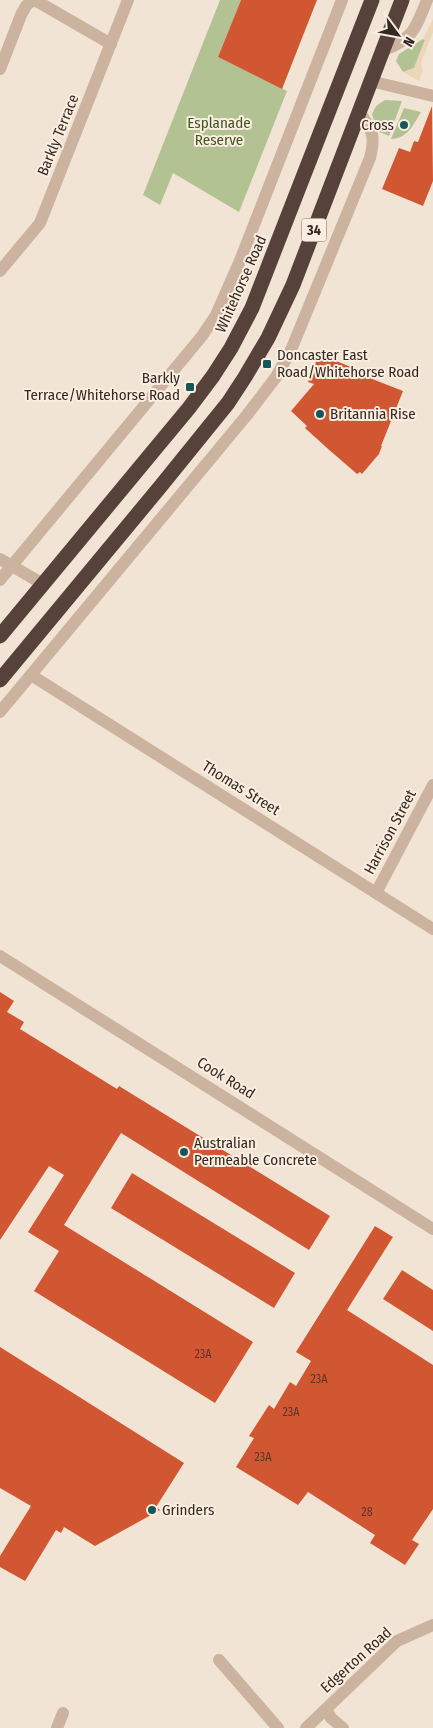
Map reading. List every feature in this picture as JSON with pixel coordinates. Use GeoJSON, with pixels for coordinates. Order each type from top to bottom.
{"type":"FeatureCollection","features":[{"type":"Feature","properties":{"kind":"highway","name":"Whitehorse Road"},"geometry":{"type":"LineString","coordinates":[[0,636],[190,408],[214,376],[231,348],[252,308],[267,272],[372,0]]}},
{"type":"Feature","properties":{"kind":"highway","name":"34"},"geometry":{"type":"LineString","coordinates":[[0,680],[166,480],[228,403],[245,377],[277,322],[293,285],[402,0]]}},
{"type":"Feature","properties":{"kind":"highway"},"geometry":{"type":"LineString","coordinates":[[343,73],[370,81]]}},
{"type":"Feature","properties":{"kind":"street"},"geometry":{"type":"LineString","coordinates":[[0,69],[21,15],[32,0],[111,44]]}},
{"type":"Feature","properties":{"kind":"street","name":"Barkly Terrace"},"geometry":{"type":"LineString","coordinates":[[0,271],[40,223],[128,0]]}},
{"type":"Feature","properties":{"kind":"street","name":"Whitehorse Road"},"geometry":{"type":"LineString","coordinates":[[0,580],[202,336],[216,315],[239,264],[342,0]]}},
{"type":"Feature","properties":{"kind":"street"},"geometry":{"type":"LineString","coordinates":[[382,51],[398,45],[410,36],[427,0]]}},
{"type":"Feature","properties":{"kind":"street"},"geometry":{"type":"LineString","coordinates":[[370,81],[433,96]]}},
{"type":"Feature","properties":{"kind":"street"},"geometry":{"type":"LineString","coordinates":[[0,712],[247,415],[283,364],[308,310],[370,158],[374,138],[359,111]]}},
{"type":"Feature","properties":{"kind":"street"},"geometry":{"type":"LineString","coordinates":[[0,559],[43,584]]}},
{"type":"Feature","properties":{"kind":"street","name":"Thomas Street"},"geometry":{"type":"LineString","coordinates":[[31,675],[433,929]]}},
{"type":"Feature","properties":{"kind":"street","name":"Harrison Street"},"geometry":{"type":"LineString","coordinates":[[376,893],[433,785]]}},
{"type":"Feature","properties":{"kind":"street","name":"Cook Road"},"geometry":{"type":"LineString","coordinates":[[0,956],[433,1229]]}},
{"type":"Feature","properties":{"kind":"street","name":"Edgerton Road"},"geometry":{"type":"LineString","coordinates":[[306,1728],[397,1642],[433,1625]]}},
{"type":"Feature","properties":{"kind":"street"},"geometry":{"type":"LineString","coordinates":[[219,1660],[278,1728]]}},
{"type":"Feature","properties":{"kind":"street"},"geometry":{"type":"LineString","coordinates":[[326,1709],[332,1718],[344,1728]]}},
{"type":"Feature","properties":{"kind":"street"},"geometry":{"type":"LineString","coordinates":[[56,1728],[63,1714]]}},
{"type":"Feature","properties":{"kind":"green space","name":"Esplanade Reserve"},"geometry":{"type":"Polygon","coordinates":[[[220,0],[241,0],[218,57],[287,91],[239,212],[173,173],[160,205],[143,195],[220,0]]]}},
{"type":"Feature","properties":{"kind":"green space"},"geometry":{"type":"Polygon","coordinates":[[[423,39],[425,40],[414,68],[403,72],[396,61],[399,54],[423,39]]]}},
{"type":"Feature","properties":{"kind":"green space"},"geometry":{"type":"Polygon","coordinates":[[[385,100],[402,101],[389,136],[377,131],[372,114],[376,106],[385,100]]]}},
{"type":"Feature","properties":{"kind":"green space"},"geometry":{"type":"Polygon","coordinates":[[[404,108],[421,112],[406,134],[391,139],[404,108]]]}},
{"type":"Feature","properties":{"kind":"shaded area"},"geometry":{"type":"Polygon","coordinates":[[[433,19],[433,32],[421,63],[423,70],[419,81],[403,72],[414,68],[425,40],[423,39],[433,19]]]}},
{"type":"Feature","properties":{"kind":"building"},"geometry":{"type":"Polygon","coordinates":[[[241,0],[317,0],[282,89],[218,57],[241,0]]]}},
{"type":"Feature","properties":{"kind":"building"},"geometry":{"type":"Polygon","coordinates":[[[432,106],[433,181],[423,206],[382,189],[399,148],[410,152],[414,141],[418,142],[432,106]]]}},
{"type":"Feature","properties":{"kind":"building","name":"Britannia Rise"},"geometry":{"type":"Polygon","coordinates":[[[319,354],[363,372],[362,375],[403,391],[379,454],[362,474],[360,472],[357,474],[327,448],[305,428],[307,426],[291,411],[314,384],[308,382],[319,354]]]}},
{"type":"Feature","properties":{"kind":"building"},"geometry":{"type":"Polygon","coordinates":[[[0,992],[14,1001],[7,1012],[24,1022],[20,1029],[117,1089],[119,1086],[330,1216],[309,1250],[121,1133],[64,1225],[253,1342],[215,1403],[34,1291],[59,1251],[28,1232],[64,1175],[49,1166],[0,1240],[0,992]]]}},
{"type":"Feature","properties":{"kind":"building"},"geometry":{"type":"Polygon","coordinates":[[[132,1173],[295,1273],[274,1308],[111,1208],[132,1173]]]}},
{"type":"Feature","properties":{"kind":"building"},"geometry":{"type":"Polygon","coordinates":[[[375,1226],[393,1237],[347,1310],[433,1365],[433,1509],[412,1540],[419,1544],[405,1565],[370,1543],[375,1535],[308,1492],[298,1505],[236,1467],[254,1438],[249,1436],[269,1405],[274,1409],[290,1382],[296,1386],[311,1361],[296,1352],[375,1226]]]}},
{"type":"Feature","properties":{"kind":"building"},"geometry":{"type":"Polygon","coordinates":[[[402,1270],[433,1290],[433,1331],[383,1299],[402,1270]]]}},
{"type":"Feature","properties":{"kind":"building"},"geometry":{"type":"Polygon","coordinates":[[[0,1347],[184,1463],[156,1507],[160,1510],[95,1546],[64,1527],[61,1533],[56,1530],[25,1581],[0,1567],[0,1556],[31,1506],[0,1488],[0,1347]]]}},
{"type":"Feature","properties":{"kind":"place","name":"Cross"},"geometry":{"type":"Point","coordinates":[404,125]}},
{"type":"Feature","properties":{"kind":"place","name":"Doncaster East Road/Whitehorse Road"},"geometry":{"type":"Point","coordinates":[267,364]}},
{"type":"Feature","properties":{"kind":"place","name":"Barkly Terrace/Whitehorse Road"},"geometry":{"type":"Point","coordinates":[190,387]}},
{"type":"Feature","properties":{"kind":"place","name":"Britannia Rise"},"geometry":{"type":"Point","coordinates":[320,414]}},
{"type":"Feature","properties":{"kind":"place","name":"Australian Permeable Concrete"},"geometry":{"type":"Point","coordinates":[184,1152]}},
{"type":"Feature","properties":{"kind":"place","name":"Grinders"},"geometry":{"type":"Point","coordinates":[152,1510]}}]}
